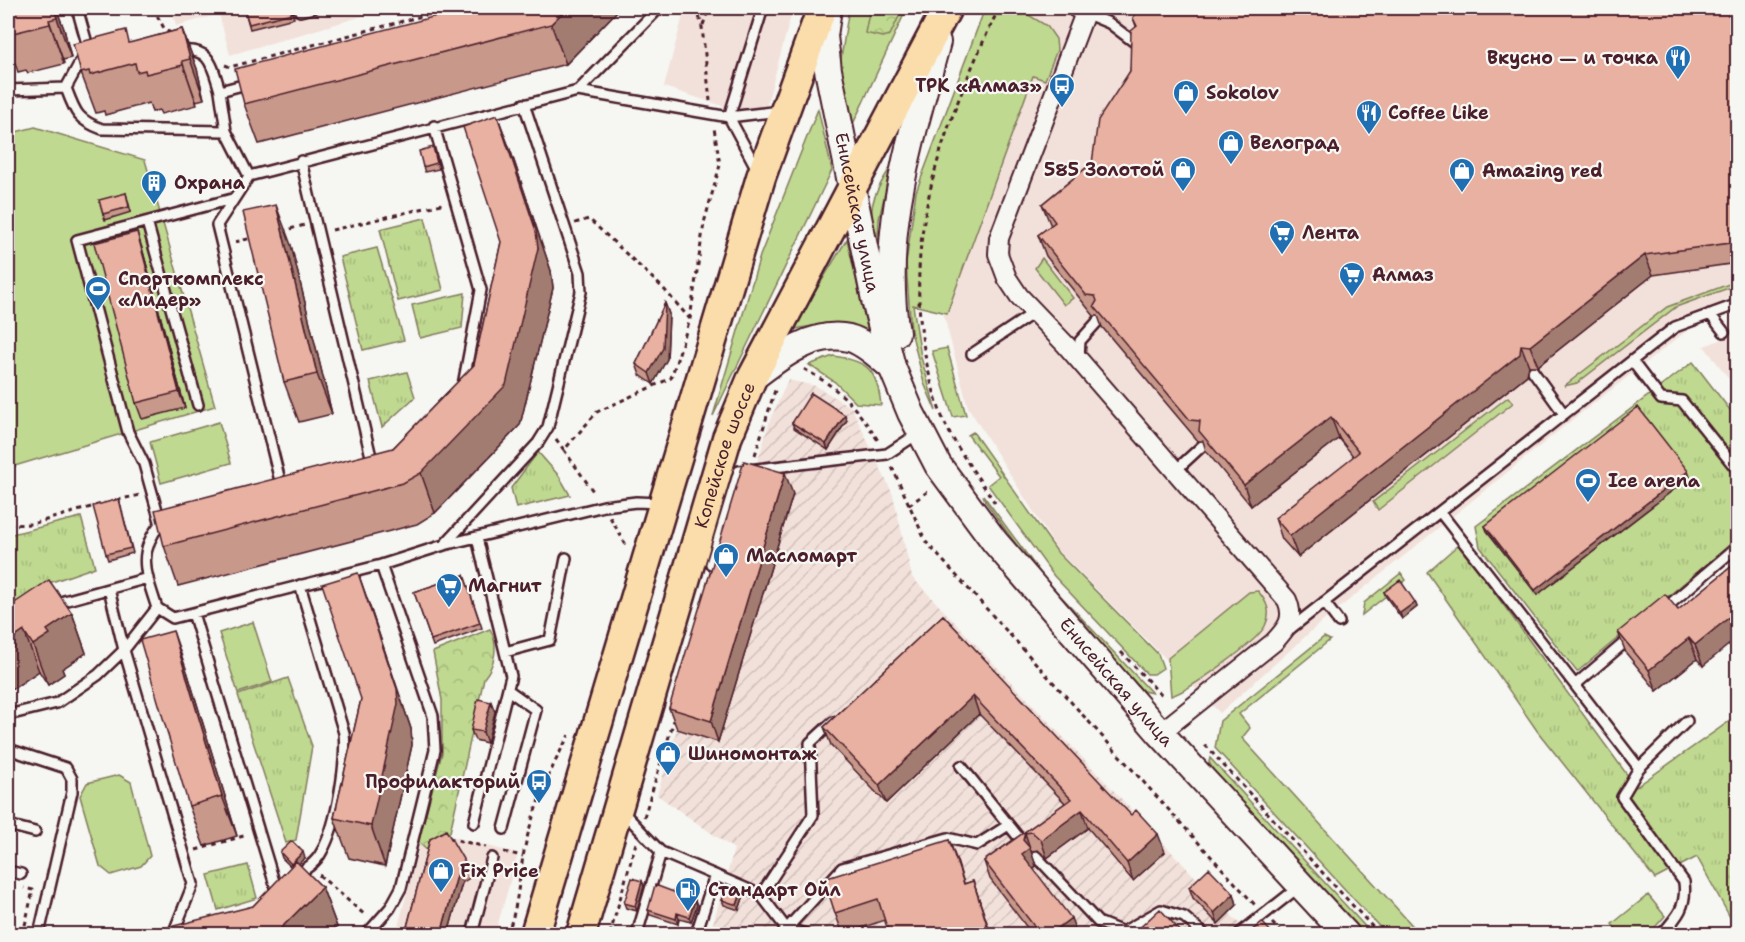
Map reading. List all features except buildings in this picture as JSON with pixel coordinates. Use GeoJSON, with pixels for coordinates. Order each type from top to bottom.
{"type":"FeatureCollection","features":[{"type":"Feature","properties":{"kind":"main road"},"geometry":{"type":"LineString","coordinates":[[535,934],[761,177],[822,8]]}},
{"type":"Feature","properties":{"kind":"main road","name":"Копейское шоссе"},"geometry":{"type":"LineString","coordinates":[[581,934],[727,438],[766,377],[851,187],[945,11]]}},
{"type":"Feature","properties":{"kind":"street","name":"Енисейская улица"},"geometry":{"type":"LineString","coordinates":[[828,8],[825,36],[828,70],[851,187],[892,367],[916,422],[947,478],[989,533],[1160,733],[1346,934]]}},
{"type":"Feature","properties":{"kind":"street"},"geometry":{"type":"LineString","coordinates":[[1081,10],[999,238],[998,254],[1007,278],[1019,296],[1078,359],[1287,600],[1292,612],[1290,624],[1274,642],[1160,733]]}},
{"type":"Feature","properties":{"kind":"street","name":"Енисейская улица"},"geometry":{"type":"LineString","coordinates":[[916,422],[894,318],[891,279],[894,214],[945,11]]}},
{"type":"Feature","properties":{"kind":"street"},"geometry":{"type":"LineString","coordinates":[[766,377],[781,356],[812,341],[832,337],[851,339],[892,367]]}},
{"type":"Feature","properties":{"kind":"lane"},"geometry":{"type":"LineString","coordinates":[[77,8],[88,47],[66,88],[75,111],[84,123],[102,129],[226,131]]}},
{"type":"Feature","properties":{"kind":"lane"},"geometry":{"type":"LineString","coordinates":[[299,8],[300,11],[313,8]]}},
{"type":"Feature","properties":{"kind":"lane"},"geometry":{"type":"LineString","coordinates":[[578,91],[659,8]]}},
{"type":"Feature","properties":{"kind":"lane"},"geometry":{"type":"LineString","coordinates":[[761,177],[729,117],[763,8]]}},
{"type":"Feature","properties":{"kind":"lane"},"geometry":{"type":"LineString","coordinates":[[1081,10],[1109,23],[1138,45]]}},
{"type":"Feature","properties":{"kind":"lane"},"geometry":{"type":"LineString","coordinates":[[88,47],[98,49]]}},
{"type":"Feature","properties":{"kind":"lane"},"geometry":{"type":"LineString","coordinates":[[171,53],[190,49],[203,54],[212,63],[220,91],[226,131],[249,176]]}},
{"type":"Feature","properties":{"kind":"lane"},"geometry":{"type":"LineString","coordinates":[[220,91],[266,79]]}},
{"type":"Feature","properties":{"kind":"lane"},"geometry":{"type":"LineString","coordinates":[[8,90],[66,88]]}},
{"type":"Feature","properties":{"kind":"lane"},"geometry":{"type":"LineString","coordinates":[[283,490],[217,225],[249,176],[301,160],[578,91],[729,117],[785,111]]}},
{"type":"Feature","properties":{"kind":"lane"},"geometry":{"type":"LineString","coordinates":[[444,545],[538,444],[548,427],[582,292],[580,273],[524,104]]}},
{"type":"Feature","properties":{"kind":"lane"},"geometry":{"type":"LineString","coordinates":[[434,126],[481,290],[477,322],[458,398]]}},
{"type":"Feature","properties":{"kind":"lane"},"geometry":{"type":"LineString","coordinates":[[301,160],[373,467]]}},
{"type":"Feature","properties":{"kind":"lane"},"geometry":{"type":"LineString","coordinates":[[161,522],[144,464],[128,432],[77,240],[232,199]]}},
{"type":"Feature","properties":{"kind":"lane"},"geometry":{"type":"LineString","coordinates":[[147,222],[198,405]]}},
{"type":"Feature","properties":{"kind":"lane"},"geometry":{"type":"LineString","coordinates":[[1274,642],[1675,327],[1737,304]]}},
{"type":"Feature","properties":{"kind":"lane"},"geometry":{"type":"LineString","coordinates":[[972,354],[1035,312]]}},
{"type":"Feature","properties":{"kind":"lane"},"geometry":{"type":"LineString","coordinates":[[1710,314],[1724,332]]}},
{"type":"Feature","properties":{"kind":"lane"},"geometry":{"type":"LineString","coordinates":[[1078,359],[1080,341],[1098,321]]}},
{"type":"Feature","properties":{"kind":"lane"},"geometry":{"type":"LineString","coordinates":[[1632,361],[1661,399],[1682,401],[1737,471]]}},
{"type":"Feature","properties":{"kind":"lane"},"geometry":{"type":"LineString","coordinates":[[1533,371],[1564,414]]}},
{"type":"Feature","properties":{"kind":"lane"},"geometry":{"type":"LineString","coordinates":[[711,564],[739,471],[887,454],[916,422]]}},
{"type":"Feature","properties":{"kind":"lane"},"geometry":{"type":"LineString","coordinates":[[1175,471],[1202,446]]}},
{"type":"Feature","properties":{"kind":"lane"},"geometry":{"type":"LineString","coordinates":[[362,470],[383,463]]}},
{"type":"Feature","properties":{"kind":"lane"},"geometry":{"type":"LineString","coordinates":[[272,493],[294,488]]}},
{"type":"Feature","properties":{"kind":"lane"},"geometry":{"type":"LineString","coordinates":[[172,520],[161,522],[148,541],[145,552],[148,578],[157,608],[164,615],[173,618],[381,565],[444,545],[604,506],[636,502],[665,504]]}},
{"type":"Feature","properties":{"kind":"lane"},"geometry":{"type":"LineString","coordinates":[[1440,512],[1640,768]]}},
{"type":"Feature","properties":{"kind":"lane"},"geometry":{"type":"LineString","coordinates":[[474,823],[511,676],[477,537]]}},
{"type":"Feature","properties":{"kind":"lane"},"geometry":{"type":"LineString","coordinates":[[1656,616],[1737,546]]}},
{"type":"Feature","properties":{"kind":"lane"},"geometry":{"type":"LineString","coordinates":[[506,652],[550,640],[566,558]]}},
{"type":"Feature","properties":{"kind":"lane"},"geometry":{"type":"LineString","coordinates":[[367,934],[390,908],[401,888],[417,830],[435,750],[436,734],[433,716],[381,565]]}},
{"type":"Feature","properties":{"kind":"lane"},"geometry":{"type":"LineString","coordinates":[[41,607],[148,578]]}},
{"type":"Feature","properties":{"kind":"lane"},"geometry":{"type":"LineString","coordinates":[[275,885],[310,867],[322,852],[330,832],[346,754],[344,733],[300,585]]}},
{"type":"Feature","properties":{"kind":"lane"},"geometry":{"type":"LineString","coordinates":[[109,589],[124,650],[193,884],[173,934]]}},
{"type":"Feature","properties":{"kind":"lane"},"geometry":{"type":"LineString","coordinates":[[1324,602],[1339,622]]}},
{"type":"Feature","properties":{"kind":"lane"},"geometry":{"type":"LineString","coordinates":[[8,715],[57,703],[98,675],[124,650],[157,608]]}},
{"type":"Feature","properties":{"kind":"lane"},"geometry":{"type":"LineString","coordinates":[[193,613],[275,885],[271,906]]}},
{"type":"Feature","properties":{"kind":"lane"},"geometry":{"type":"LineString","coordinates":[[1575,685],[1638,631]]}},
{"type":"Feature","properties":{"kind":"lane"},"geometry":{"type":"LineString","coordinates":[[504,829],[536,710],[508,690]]}},
{"type":"Feature","properties":{"kind":"lane"},"geometry":{"type":"LineString","coordinates":[[761,895],[813,815],[810,743],[843,712]]}},
{"type":"Feature","properties":{"kind":"lane"},"geometry":{"type":"LineString","coordinates":[[1662,934],[1682,912],[1686,898],[1684,882],[1622,797],[1640,768],[1687,720]]}},
{"type":"Feature","properties":{"kind":"lane"},"geometry":{"type":"LineString","coordinates":[[8,749],[66,768],[72,779],[72,792],[39,934]]}},
{"type":"Feature","properties":{"kind":"lane"},"geometry":{"type":"LineString","coordinates":[[961,766],[1007,826],[1024,844]]}},
{"type":"Feature","properties":{"kind":"lane"},"geometry":{"type":"LineString","coordinates":[[618,807],[661,852],[761,895],[784,931],[805,934]]}},
{"type":"Feature","properties":{"kind":"lane"},"geometry":{"type":"LineString","coordinates":[[8,825],[35,832]]}},
{"type":"Feature","properties":{"kind":"lane"},"geometry":{"type":"LineString","coordinates":[[784,931],[842,868],[948,838],[977,845],[1007,826]]}},
{"type":"Feature","properties":{"kind":"lane"},"geometry":{"type":"LineString","coordinates":[[637,934],[661,852]]}},
{"type":"Feature","properties":{"kind":"lane"},"geometry":{"type":"LineString","coordinates":[[472,934],[491,853]]}},
{"type":"Feature","properties":{"kind":"lane"},"geometry":{"type":"LineString","coordinates":[[1036,856],[1098,922],[1123,932],[1161,910],[1184,917],[1204,934]]}},
{"type":"Feature","properties":{"kind":"lane"},"geometry":{"type":"LineString","coordinates":[[8,871],[21,874]]}},
{"type":"Feature","properties":{"kind":"lane"},"geometry":{"type":"LineString","coordinates":[[696,934],[715,875]]}},
{"type":"Feature","properties":{"kind":"lane"},"geometry":{"type":"LineString","coordinates":[[1239,934],[1300,886]]}},
{"type":"Feature","properties":{"kind":"path"},"geometry":{"type":"LineString","coordinates":[[153,8],[165,30],[174,35]]}},
{"type":"Feature","properties":{"kind":"path"},"geometry":{"type":"LineString","coordinates":[[220,62],[230,67],[441,9],[455,8]]}},
{"type":"Feature","properties":{"kind":"path"},"geometry":{"type":"LineString","coordinates":[[564,450],[597,412],[671,378],[690,320],[704,223],[720,165],[711,114],[702,27],[697,8]]}},
{"type":"Feature","properties":{"kind":"path"},"geometry":{"type":"LineString","coordinates":[[702,27],[710,8]]}},
{"type":"Feature","properties":{"kind":"path"},"geometry":{"type":"LineString","coordinates":[[999,8],[971,65],[949,124],[926,200],[917,264],[928,369],[942,416],[968,462],[1001,512]]}},
{"type":"Feature","properties":{"kind":"path"},"geometry":{"type":"LineString","coordinates":[[318,233],[456,201]]}},
{"type":"Feature","properties":{"kind":"path"},"geometry":{"type":"LineString","coordinates":[[565,226],[589,219],[663,288],[690,320]]}},
{"type":"Feature","properties":{"kind":"path"},"geometry":{"type":"LineString","coordinates":[[274,233],[316,223]]}},
{"type":"Feature","properties":{"kind":"path"},"geometry":{"type":"LineString","coordinates":[[222,246],[253,238]]}},
{"type":"Feature","properties":{"kind":"path"},"geometry":{"type":"LineString","coordinates":[[800,366],[825,380],[856,407],[887,454],[926,542],[1283,934]]}},
{"type":"Feature","properties":{"kind":"path"},"geometry":{"type":"LineString","coordinates":[[751,469],[766,377]]}},
{"type":"Feature","properties":{"kind":"path"},"geometry":{"type":"LineString","coordinates":[[548,427],[604,506],[627,548]]}},
{"type":"Feature","properties":{"kind":"path"},"geometry":{"type":"LineString","coordinates":[[8,525],[32,524],[153,492]]}},
{"type":"Feature","properties":{"kind":"path"},"geometry":{"type":"LineString","coordinates":[[1118,648],[1162,697]]}},
{"type":"Feature","properties":{"kind":"path"},"geometry":{"type":"LineString","coordinates":[[610,934],[675,716]]}},
{"type":"Feature","properties":{"kind":"path"},"geometry":{"type":"LineString","coordinates":[[507,934],[517,908],[523,856],[550,769],[572,728]]}},
{"type":"Feature","properties":{"kind":"path"},"geometry":{"type":"LineString","coordinates":[[1205,745],[1379,934]]}},
{"type":"Feature","properties":{"kind":"path"},"geometry":{"type":"LineString","coordinates":[[417,830],[491,853]]}},
{"type":"Feature","properties":{"kind":"path"},"geometry":{"type":"LineString","coordinates":[[184,854],[258,832]]}},
{"type":"Feature","properties":{"kind":"path"},"geometry":{"type":"LineString","coordinates":[[502,851],[523,856]]}},
{"type":"Feature","properties":{"kind":"path"},"geometry":{"type":"LineString","coordinates":[[310,867],[376,925]]}},
{"type":"Feature","properties":{"kind":"path"},"geometry":{"type":"LineString","coordinates":[[16,886],[33,890],[23,934]]}},
{"type":"Feature","properties":{"kind":"shaded area"},"geometry":{"type":"Polygon","coordinates":[[[172,8],[390,8],[230,55],[219,14],[176,26],[172,8]]]}},
{"type":"Feature","properties":{"kind":"shaded area"},"geometry":{"type":"Polygon","coordinates":[[[685,8],[793,8],[763,119],[664,87],[685,8]]]}},
{"type":"Feature","properties":{"kind":"shaded area","name":"Алмаз"},"geometry":{"type":"Polygon","coordinates":[[[1012,8],[1737,8],[1737,292],[1567,424],[1317,626],[1220,713],[1058,551],[968,407],[929,259],[1012,8]]]}},
{"type":"Feature","properties":{"kind":"shaded area"},"geometry":{"type":"Polygon","coordinates":[[[1738,334],[1737,389],[1704,346],[1738,334]]]}},
{"type":"Feature","properties":{"kind":"shaded area"},"geometry":{"type":"Polygon","coordinates":[[[788,380],[816,386],[852,408],[893,495],[912,577],[1249,934],[710,934],[734,849],[657,795],[770,420],[788,380]]]}},
{"type":"Feature","properties":{"kind":"shaded area"},"geometry":{"type":"Polygon","coordinates":[[[424,829],[518,854],[495,934],[396,934],[424,829]]]}},
{"type":"Feature","properties":{"kind":"green space"},"geometry":{"type":"Polygon","coordinates":[[[849,8],[907,8],[852,126],[840,65],[849,8]]]}},
{"type":"Feature","properties":{"kind":"green space"},"geometry":{"type":"Polygon","coordinates":[[[870,8],[903,8],[890,35],[882,37],[865,33],[870,8]]]}},
{"type":"Feature","properties":{"kind":"green space"},"geometry":{"type":"Polygon","coordinates":[[[985,8],[1017,8],[1047,26],[1056,39],[1057,50],[1045,80],[1033,76],[947,313],[913,305],[921,357],[936,411],[924,383],[911,331],[906,263],[916,192],[985,8]]]}},
{"type":"Feature","properties":{"kind":"green space"},"geometry":{"type":"Polygon","coordinates":[[[818,109],[832,170],[713,416],[760,256],[818,109]]]}},
{"type":"Feature","properties":{"kind":"green space","name":"Спорткомплекс «Лидер»"},"geometry":{"type":"Polygon","coordinates":[[[35,127],[145,160],[215,406],[8,468],[8,134],[35,127]]]}},
{"type":"Feature","properties":{"kind":"green space"},"geometry":{"type":"Polygon","coordinates":[[[891,167],[879,219],[877,255],[872,209],[877,190],[891,167]]]}},
{"type":"Feature","properties":{"kind":"green space"},"geometry":{"type":"Polygon","coordinates":[[[425,218],[443,290],[398,301],[380,229],[425,218]]]}},
{"type":"Feature","properties":{"kind":"green space"},"geometry":{"type":"Polygon","coordinates":[[[847,239],[869,337],[831,325],[792,330],[847,239]]]}},
{"type":"Feature","properties":{"kind":"green space"},"geometry":{"type":"Polygon","coordinates":[[[377,248],[404,340],[363,350],[340,257],[377,248]]]}},
{"type":"Feature","properties":{"kind":"green space"},"geometry":{"type":"Polygon","coordinates":[[[1042,258],[1073,298],[1064,305],[1035,268],[1042,258]]]}},
{"type":"Feature","properties":{"kind":"green space"},"geometry":{"type":"Polygon","coordinates":[[[1737,281],[1737,285],[1676,307],[1577,383],[1564,386],[1667,307],[1737,281]]]}},
{"type":"Feature","properties":{"kind":"green space"},"geometry":{"type":"Polygon","coordinates":[[[465,293],[462,328],[420,338],[412,305],[465,293]]]}},
{"type":"Feature","properties":{"kind":"green space"},"geometry":{"type":"Polygon","coordinates":[[[947,348],[966,415],[953,417],[932,351],[947,348]]]}},
{"type":"Feature","properties":{"kind":"green space"},"geometry":{"type":"Polygon","coordinates":[[[833,356],[855,361],[869,369],[877,383],[881,405],[856,403],[835,382],[809,365],[833,356]]]}},
{"type":"Feature","properties":{"kind":"green space"},"geometry":{"type":"Polygon","coordinates":[[[1693,362],[1737,419],[1737,539],[1577,672],[1480,547],[1476,526],[1693,362]]]}},
{"type":"Feature","properties":{"kind":"green space"},"geometry":{"type":"Polygon","coordinates":[[[407,372],[415,397],[382,427],[370,381],[407,372]]]}},
{"type":"Feature","properties":{"kind":"green space"},"geometry":{"type":"Polygon","coordinates":[[[1508,397],[1513,403],[1378,510],[1373,502],[1508,397]]]}},
{"type":"Feature","properties":{"kind":"green space"},"geometry":{"type":"Polygon","coordinates":[[[219,422],[231,463],[161,483],[150,442],[219,422]]]}},
{"type":"Feature","properties":{"kind":"green space"},"geometry":{"type":"Polygon","coordinates":[[[973,432],[1058,553],[1158,654],[1163,668],[1154,674],[1147,674],[1054,576],[988,485],[999,476],[968,435],[973,432]]]}},
{"type":"Feature","properties":{"kind":"green space"},"geometry":{"type":"Polygon","coordinates":[[[538,452],[559,476],[570,495],[516,508],[511,488],[538,452]]]}},
{"type":"Feature","properties":{"kind":"green space"},"geometry":{"type":"Polygon","coordinates":[[[983,495],[1044,578],[1152,693],[1143,691],[1041,579],[983,495]]]}},
{"type":"Feature","properties":{"kind":"green space"},"geometry":{"type":"Polygon","coordinates":[[[81,517],[95,567],[49,583],[8,610],[8,535],[81,517]]]}},
{"type":"Feature","properties":{"kind":"green space"},"geometry":{"type":"Polygon","coordinates":[[[1459,544],[1636,787],[1737,716],[1737,915],[1731,919],[1697,857],[1655,879],[1538,732],[1427,572],[1459,544]]]}},
{"type":"Feature","properties":{"kind":"green space"},"geometry":{"type":"Polygon","coordinates":[[[1401,573],[1406,580],[1362,615],[1364,603],[1401,573]]]}},
{"type":"Feature","properties":{"kind":"green space"},"geometry":{"type":"Polygon","coordinates":[[[1258,591],[1266,603],[1268,612],[1265,626],[1259,634],[1222,665],[1171,696],[1168,658],[1249,592],[1258,591]]]}},
{"type":"Feature","properties":{"kind":"green space"},"geometry":{"type":"Polygon","coordinates":[[[253,622],[272,682],[238,693],[219,633],[253,622]]]}},
{"type":"Feature","properties":{"kind":"green space"},"geometry":{"type":"Polygon","coordinates":[[[490,629],[495,648],[493,661],[484,678],[450,832],[429,852],[418,842],[442,753],[442,700],[433,652],[490,629]]]}},
{"type":"Feature","properties":{"kind":"green space"},"geometry":{"type":"Polygon","coordinates":[[[1324,637],[1330,640],[1239,714],[1250,728],[1242,738],[1420,934],[1386,934],[1215,748],[1220,721],[1324,637]]]}},
{"type":"Feature","properties":{"kind":"green space"},"geometry":{"type":"Polygon","coordinates":[[[288,678],[312,746],[296,840],[286,843],[238,695],[288,678]]]}},
{"type":"Feature","properties":{"kind":"green space"},"geometry":{"type":"Polygon","coordinates":[[[1210,758],[1372,934],[1365,934],[1215,773],[1209,762],[1210,758]]]}},
{"type":"Feature","properties":{"kind":"green space"},"geometry":{"type":"Polygon","coordinates":[[[119,775],[131,782],[150,856],[141,866],[111,875],[100,866],[80,796],[87,783],[119,775]]]}},
{"type":"Feature","properties":{"kind":"green space"},"geometry":{"type":"Polygon","coordinates":[[[248,865],[257,898],[218,910],[208,875],[248,865]]]}},
{"type":"Feature","properties":{"kind":"green space"},"geometry":{"type":"Polygon","coordinates":[[[1648,895],[1665,916],[1649,934],[1620,934],[1612,924],[1648,895]]]}},
{"type":"Feature","properties":{"kind":"place","name":"Вкусно — и точка"},"geometry":{"type":"Point","coordinates":[1678,81]}},
{"type":"Feature","properties":{"kind":"place","name":"ТРК «Алмаз»"},"geometry":{"type":"Point","coordinates":[1062,109]}},
{"type":"Feature","properties":{"kind":"place","name":"Sokolov"},"geometry":{"type":"Point","coordinates":[1186,116]}},
{"type":"Feature","properties":{"kind":"place","name":"Coffee Like"},"geometry":{"type":"Point","coordinates":[1369,136]}},
{"type":"Feature","properties":{"kind":"place","name":"Велоград"},"geometry":{"type":"Point","coordinates":[1231,166]}},
{"type":"Feature","properties":{"kind":"place","name":"585 Золотой"},"geometry":{"type":"Point","coordinates":[1183,193]}},
{"type":"Feature","properties":{"kind":"place","name":"Amazing red"},"geometry":{"type":"Point","coordinates":[1462,194]}},
{"type":"Feature","properties":{"kind":"place","name":"Охрана"},"geometry":{"type":"Point","coordinates":[154,206]}},
{"type":"Feature","properties":{"kind":"place","name":"Лента"},"geometry":{"type":"Point","coordinates":[1282,256]}},
{"type":"Feature","properties":{"kind":"place","name":"Алмаз"},"geometry":{"type":"Point","coordinates":[1352,298]}},
{"type":"Feature","properties":{"kind":"place","name":"Спорткомплекс «Лидер»"},"geometry":{"type":"Point","coordinates":[98,312]}},
{"type":"Feature","properties":{"kind":"place","name":"Ice arena"},"geometry":{"type":"Point","coordinates":[1588,504]}},
{"type":"Feature","properties":{"kind":"place","name":"Масломарт"},"geometry":{"type":"Point","coordinates":[726,579]}},
{"type":"Feature","properties":{"kind":"place","name":"Магнит"},"geometry":{"type":"Point","coordinates":[449,609]}},
{"type":"Feature","properties":{"kind":"place","name":"Шиномонтаж"},"geometry":{"type":"Point","coordinates":[668,777]}},
{"type":"Feature","properties":{"kind":"place","name":"Профилакторий"},"geometry":{"type":"Point","coordinates":[539,805]}},
{"type":"Feature","properties":{"kind":"place","name":"Fix Price"},"geometry":{"type":"Point","coordinates":[441,894]}},
{"type":"Feature","properties":{"kind":"place","name":"Стандарт Ойл"},"geometry":{"type":"Point","coordinates":[688,913]}}]}
